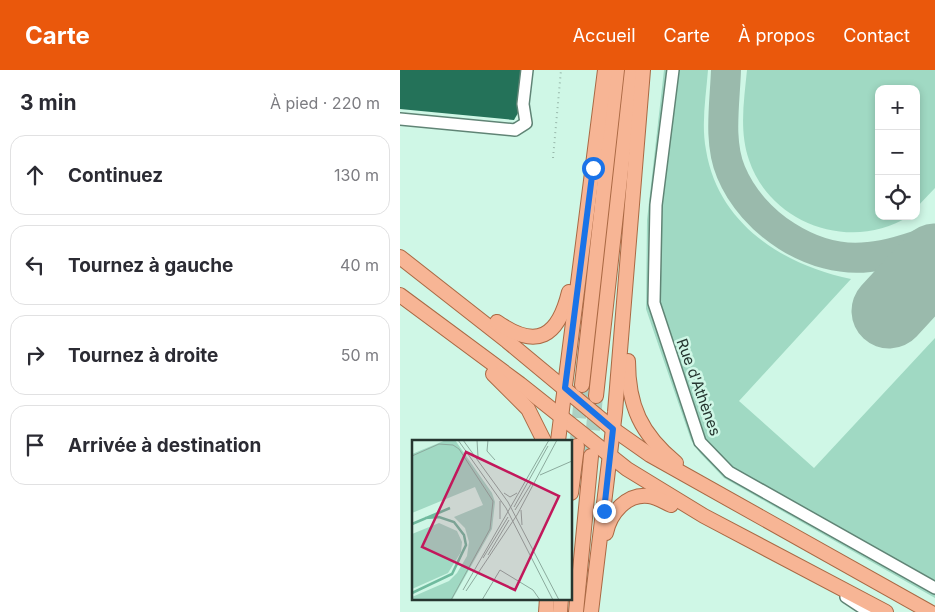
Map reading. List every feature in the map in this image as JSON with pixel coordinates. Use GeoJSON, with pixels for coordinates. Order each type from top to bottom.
{"type":"FeatureCollection","features":[{"type":"Feature","properties":{"kind":"main road"},"geometry":{"type":"LineString","coordinates":[[558,440],[605,70]]}},
{"type":"Feature","properties":{"kind":"main road"},"geometry":{"type":"LineString","coordinates":[[582,385],[617,70]]}},
{"type":"Feature","properties":{"kind":"main road"},"geometry":{"type":"LineString","coordinates":[[596,396],[632,70]]}},
{"type":"Feature","properties":{"kind":"main road"},"geometry":{"type":"LineString","coordinates":[[591,612],[613,429],[643,70]]}},
{"type":"Feature","properties":{"kind":"main road"},"geometry":{"type":"LineString","coordinates":[[400,257],[509,331],[525,337],[538,337],[554,328],[562,316],[586,223]]}},
{"type":"Feature","properties":{"kind":"main road"},"geometry":{"type":"LineString","coordinates":[[400,257],[565,388],[613,429],[650,455],[930,612]]}},
{"type":"Feature","properties":{"kind":"main road"},"geometry":{"type":"LineString","coordinates":[[628,258],[628,382],[631,400],[643,428],[654,442],[699,482]]}},
{"type":"Feature","properties":{"kind":"main road"},"geometry":{"type":"LineString","coordinates":[[400,295],[561,417],[610,457],[669,495],[797,566],[886,612]]}},
{"type":"Feature","properties":{"kind":"main road"},"geometry":{"type":"LineString","coordinates":[[464,345],[523,402],[537,424],[544,440]]}},
{"type":"Feature","properties":{"kind":"main road"},"geometry":{"type":"LineString","coordinates":[[572,485],[577,446]]}},
{"type":"Feature","properties":{"kind":"main road"},"geometry":{"type":"LineString","coordinates":[[576,612],[591,456]]}},
{"type":"Feature","properties":{"kind":"main road"},"geometry":{"type":"LineString","coordinates":[[591,612],[608,528],[612,517],[621,506],[638,497],[655,498],[797,566]]}},
{"type":"Feature","properties":{"kind":"lane"},"geometry":{"type":"LineString","coordinates":[[400,119],[516,130],[526,122],[523,104],[526,70]]}},
{"type":"Feature","properties":{"kind":"lane","name":"Rue d'Athènes"},"geometry":{"type":"LineString","coordinates":[[672,70],[656,205],[654,303],[700,442],[729,472],[935,588]]}},
{"type":"Feature","properties":{"kind":"lane"},"geometry":{"type":"LineString","coordinates":[[797,566],[869,612]]}},
{"type":"Feature","properties":{"kind":"path"},"geometry":{"type":"LineString","coordinates":[[553,158],[562,70]]}},
{"type":"Feature","properties":{"kind":"green space"},"geometry":{"type":"Polygon","coordinates":[[[664,70],[708,70],[704,120],[706,150],[713,176],[724,199],[739,220],[778,252],[801,263],[851,279],[739,401],[814,468],[935,338],[935,598],[724,478],[700,453],[691,440],[646,309],[647,220],[664,70]]]}},
{"type":"Feature","properties":{"kind":"green space"},"geometry":{"type":"Polygon","coordinates":[[[747,70],[935,70],[935,188],[920,204],[920,85],[875,85],[875,220],[901,220],[887,227],[863,232],[839,231],[816,226],[794,216],[775,201],[760,182],[749,160],[743,127],[747,70]]]}},
{"type":"Feature","properties":{"kind":"building"},"geometry":{"type":"Polygon","coordinates":[[[400,70],[522,70],[518,113],[514,120],[400,109],[400,70]]]}},
{"type":"Feature","properties":{"kind":"taxiway"},"geometry":{"type":"LineString","coordinates":[[726,70],[723,135],[727,160],[741,191],[769,223],[806,247],[827,254],[848,257],[869,257],[886,254],[911,248],[935,239]]}},
{"type":"Feature","properties":{"kind":"runway"},"geometry":{"type":"LineString","coordinates":[[889,311],[935,261]]}},
{"type":"Feature","properties":{"kind":"tunnel"},"geometry":{"type":"LineString","coordinates":[[577,439],[582,385]]}},
{"type":"Feature","properties":{"kind":"tunnel"},"geometry":{"type":"LineString","coordinates":[[591,451],[596,396]]}},
{"type":"Feature","properties":{"kind":"route"},"geometry":{"type":"LineString","coordinates":[[593,168],[565,388],[613,429],[604,511]]}}]}
